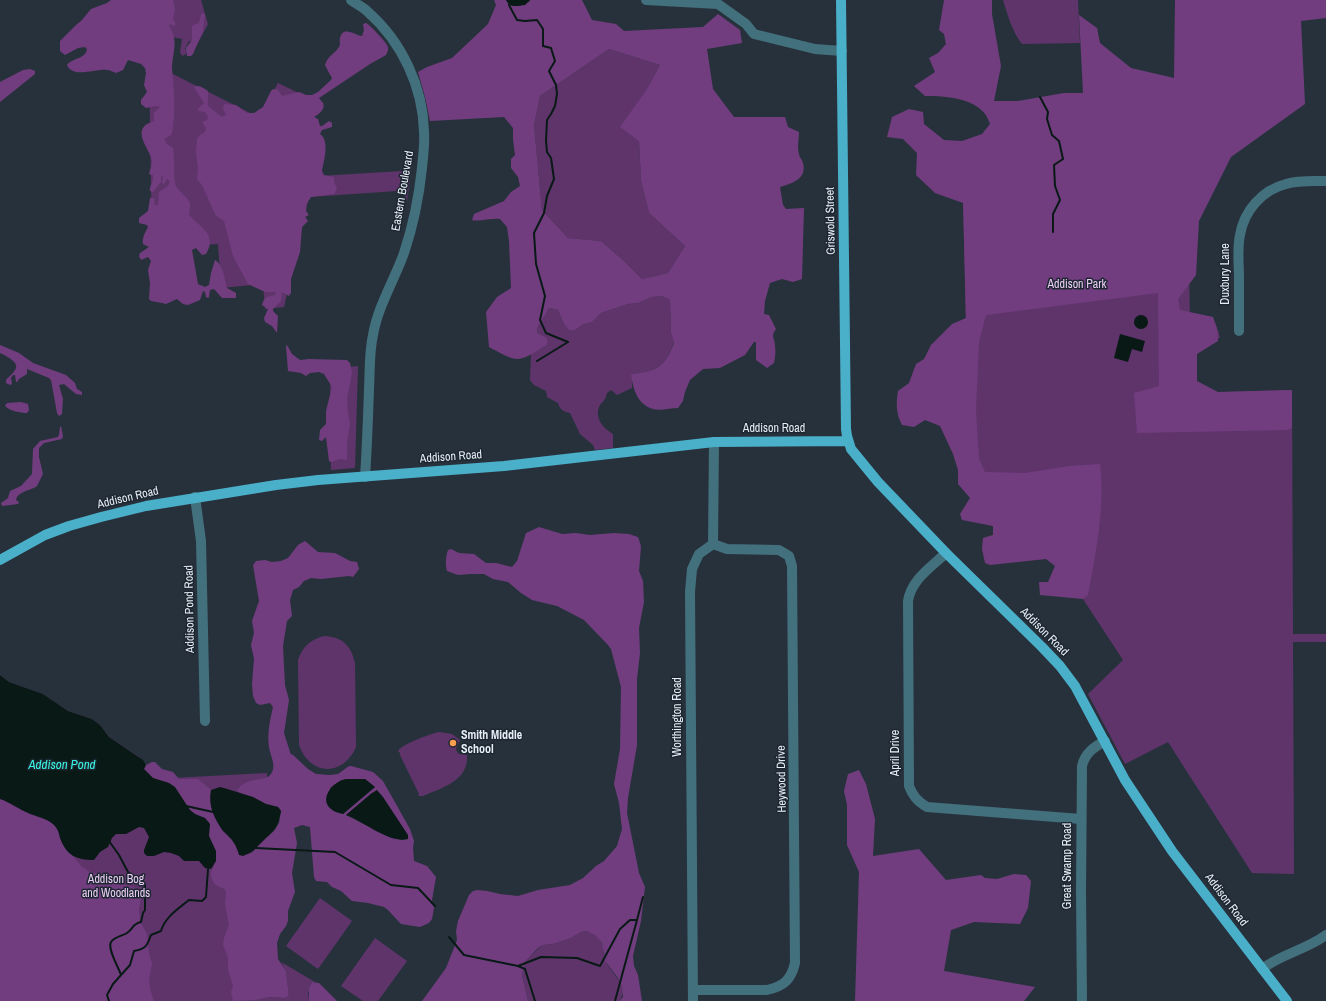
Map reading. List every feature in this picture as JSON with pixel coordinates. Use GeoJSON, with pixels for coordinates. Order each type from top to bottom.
{"type":"FeatureCollection","features":[{"type":"Feature","properties":{"kind":"main road","name":"Griswold Street"},"geometry":{"type":"LineString","coordinates":[[842,0],[846,422],[848,441]]}},
{"type":"Feature","properties":{"kind":"main road","name":"Addison Road"},"geometry":{"type":"LineString","coordinates":[[0,560],[45,535],[69,526],[130,509],[195,497],[276,485],[318,480],[526,464],[714,442],[848,441],[851,449],[862,464],[946,553],[1042,646],[1060,666],[1075,686],[1125,780],[1172,851],[1286,1001]]}},
{"type":"Feature","properties":{"kind":"street","name":"Eastern Boulevard"},"geometry":{"type":"LineString","coordinates":[[351,0],[367,11],[381,25],[404,58],[416,84],[423,112],[424,132],[424,152],[420,185],[412,227],[404,253],[382,306],[373,335],[370,360],[365,477]]}},
{"type":"Feature","properties":{"kind":"street"},"geometry":{"type":"LineString","coordinates":[[646,0],[718,4],[746,24],[754,34],[815,50],[842,51]]}},
{"type":"Feature","properties":{"kind":"street","name":"Duxbury Lane"},"geometry":{"type":"LineString","coordinates":[[1239,331],[1239,243],[1241,228],[1247,214],[1261,197],[1278,186],[1292,182],[1326,181]]}},
{"type":"Feature","properties":{"kind":"street"},"geometry":{"type":"LineString","coordinates":[[713,544],[714,442]]}},
{"type":"Feature","properties":{"kind":"street","name":"Addison Pond Road"},"geometry":{"type":"LineString","coordinates":[[195,497],[201,541],[206,721]]}},
{"type":"Feature","properties":{"kind":"street","name":"Worthington Road"},"geometry":{"type":"LineString","coordinates":[[693,1001],[690,592],[693,566],[699,554],[713,544]]}},
{"type":"Feature","properties":{"kind":"street","name":"Heywood Drive"},"geometry":{"type":"LineString","coordinates":[[693,990],[767,990],[778,987],[787,981],[792,973],[795,962],[792,566],[789,556],[779,550],[727,549],[713,544]]}},
{"type":"Feature","properties":{"kind":"street","name":"April Drive"},"geometry":{"type":"LineString","coordinates":[[946,553],[915,582],[909,592],[909,786],[912,794],[918,802],[927,806],[1081,819]]}},
{"type":"Feature","properties":{"kind":"street","name":"Great Swamp Road"},"geometry":{"type":"LineString","coordinates":[[1082,1001],[1081,819],[1083,762],[1090,751],[1105,741]]}},
{"type":"Feature","properties":{"kind":"street"},"geometry":{"type":"LineString","coordinates":[[1262,969],[1277,959],[1313,944],[1326,935]]}},
{"type":"Feature","properties":{"kind":"green space"},"geometry":{"type":"Polygon","coordinates":[[[111,0],[173,0],[175,9],[173,20],[176,24],[174,26],[169,25],[175,42],[172,68],[174,117],[172,133],[164,139],[167,144],[173,148],[175,183],[190,203],[189,215],[209,236],[210,242],[206,254],[202,255],[196,248],[192,250],[198,284],[205,287],[209,285],[215,260],[222,269],[227,288],[236,293],[236,298],[222,298],[214,289],[210,290],[208,298],[203,291],[200,300],[188,305],[183,304],[177,299],[166,304],[151,301],[149,299],[150,283],[148,270],[151,261],[148,257],[141,260],[139,256],[140,253],[149,247],[143,244],[144,235],[148,227],[147,225],[139,223],[139,218],[148,211],[150,198],[154,198],[155,205],[158,205],[159,192],[168,186],[170,181],[167,179],[164,184],[162,183],[163,177],[161,175],[161,182],[153,192],[150,191],[153,181],[153,175],[149,174],[152,161],[143,140],[142,132],[145,126],[154,121],[154,113],[160,107],[156,106],[146,108],[141,104],[141,100],[147,92],[144,85],[146,73],[145,68],[141,64],[128,60],[123,70],[116,73],[109,70],[80,72],[70,69],[67,65],[82,57],[87,49],[85,47],[78,48],[65,55],[60,51],[60,41],[91,9],[111,0]]]}},
{"type":"Feature","properties":{"kind":"green space"},"geometry":{"type":"Polygon","coordinates":[[[149,0],[201,0],[208,24],[198,43],[189,41],[185,49],[187,51],[186,54],[182,56],[180,52],[182,39],[149,32],[149,0]]]}},
{"type":"Feature","properties":{"kind":"green space"},"geometry":{"type":"Polygon","coordinates":[[[494,0],[506,0],[509,5],[512,6],[529,2],[530,0],[582,0],[592,20],[616,24],[624,31],[703,27],[718,14],[740,30],[742,43],[707,49],[713,89],[734,117],[785,117],[788,127],[799,132],[798,151],[804,168],[801,177],[798,180],[780,187],[783,205],[786,209],[804,208],[802,279],[793,282],[782,279],[770,283],[765,301],[764,314],[769,315],[776,329],[773,336],[775,343],[774,363],[767,368],[756,360],[756,342],[754,342],[745,355],[720,368],[703,369],[690,380],[683,401],[678,408],[659,410],[648,407],[643,404],[637,395],[631,374],[647,372],[654,369],[663,362],[671,351],[674,343],[671,333],[670,300],[662,296],[652,297],[638,303],[628,304],[601,313],[592,322],[582,325],[575,330],[569,330],[564,324],[558,310],[550,308],[548,309],[537,331],[539,334],[547,338],[547,345],[518,359],[514,359],[489,347],[486,312],[497,297],[511,288],[509,241],[507,227],[500,219],[478,221],[472,220],[474,214],[504,201],[511,192],[520,186],[518,177],[511,168],[511,159],[515,155],[513,128],[504,117],[430,121],[418,72],[452,58],[488,24],[496,5],[494,0]],[[609,49],[540,96],[534,125],[542,210],[568,238],[601,241],[642,279],[668,273],[685,246],[649,213],[641,181],[639,141],[620,127],[645,92],[660,65],[609,49]]]}},
{"type":"Feature","properties":{"kind":"green space"},"geometry":{"type":"Polygon","coordinates":[[[944,0],[992,0],[992,14],[1001,66],[994,101],[1018,101],[1064,93],[1083,93],[1079,15],[1097,28],[1100,43],[1131,68],[1174,78],[1175,0],[1326,0],[1326,18],[1301,21],[1305,104],[1231,157],[1199,221],[1196,275],[1178,299],[1180,310],[1213,317],[1217,328],[1218,341],[1197,354],[1197,381],[1218,392],[1292,390],[1292,428],[1287,430],[1137,433],[1134,393],[1159,386],[1158,293],[986,315],[979,342],[976,410],[979,459],[985,472],[1025,473],[1069,466],[1100,464],[1101,513],[1099,530],[1088,595],[1083,599],[1040,595],[1039,582],[1048,582],[1055,566],[1046,559],[990,565],[985,563],[982,549],[983,538],[993,535],[993,526],[962,520],[960,514],[970,498],[958,484],[958,470],[953,454],[940,426],[925,420],[914,427],[902,425],[898,413],[898,391],[909,383],[916,364],[924,359],[931,345],[952,324],[966,318],[963,203],[935,193],[916,175],[917,153],[903,139],[887,137],[892,117],[909,109],[923,112],[924,124],[944,140],[962,141],[982,134],[990,124],[986,115],[972,104],[953,98],[925,96],[914,86],[935,72],[929,58],[938,53],[946,44],[944,34],[939,30],[944,0]]]}},
{"type":"Feature","properties":{"kind":"green space"},"geometry":{"type":"Polygon","coordinates":[[[1003,0],[1078,0],[1080,43],[1022,44],[1013,29],[1003,0]]]}},
{"type":"Feature","properties":{"kind":"green space"},"geometry":{"type":"Polygon","coordinates":[[[201,14],[205,14],[203,31],[193,54],[191,56],[187,56],[186,48],[192,40],[192,27],[193,25],[199,23],[201,14]]]}},
{"type":"Feature","properties":{"kind":"green space"},"geometry":{"type":"Polygon","coordinates":[[[366,23],[386,43],[388,51],[386,55],[319,98],[324,105],[323,110],[314,117],[318,119],[320,126],[329,121],[332,123],[332,127],[322,130],[320,134],[325,141],[326,146],[322,171],[324,175],[334,177],[334,182],[337,189],[334,194],[311,197],[306,205],[306,211],[309,215],[305,217],[308,221],[302,227],[300,252],[291,279],[291,293],[289,296],[282,292],[281,301],[273,309],[278,316],[277,333],[272,326],[265,322],[264,318],[268,309],[262,305],[268,296],[275,295],[276,292],[265,292],[248,284],[233,256],[224,221],[216,216],[202,185],[197,179],[197,139],[205,132],[206,128],[202,122],[207,120],[208,117],[205,112],[198,111],[204,103],[194,87],[199,86],[208,91],[208,106],[222,117],[226,115],[223,108],[224,104],[236,105],[247,113],[254,113],[263,107],[273,89],[278,90],[282,96],[299,92],[306,95],[312,95],[318,92],[332,78],[325,65],[328,59],[339,47],[342,34],[346,31],[362,36],[364,30],[363,24],[366,23]]]}},
{"type":"Feature","properties":{"kind":"green space"},"geometry":{"type":"Polygon","coordinates":[[[609,49],[660,65],[645,92],[639,141],[641,181],[649,213],[685,246],[668,273],[642,279],[601,241],[568,238],[542,210],[534,125],[540,96],[609,49]]]}},
{"type":"Feature","properties":{"kind":"green space"},"geometry":{"type":"Polygon","coordinates":[[[149,62],[260,118],[278,83],[313,100],[320,176],[402,171],[407,169],[412,164],[407,201],[404,194],[397,191],[309,197],[284,307],[265,309],[263,284],[221,288],[218,244],[152,249],[149,62]]]}},
{"type":"Feature","properties":{"kind":"green space"},"geometry":{"type":"Polygon","coordinates":[[[30,69],[35,71],[35,74],[0,102],[0,82],[23,70],[30,69]]]}},
{"type":"Feature","properties":{"kind":"green space","name":"Addison Park"},"geometry":{"type":"Polygon","coordinates":[[[1187,117],[1190,330],[1218,330],[1220,338],[1190,338],[1190,393],[1292,390],[1293,634],[1326,634],[1326,642],[1293,642],[1294,874],[1252,873],[1168,742],[1125,764],[1088,694],[1123,660],[1083,599],[1082,550],[969,481],[962,141],[1187,117]]]}},
{"type":"Feature","properties":{"kind":"green space"},"geometry":{"type":"Polygon","coordinates":[[[662,296],[670,300],[671,333],[674,342],[671,350],[659,366],[648,372],[632,374],[632,388],[617,395],[611,390],[607,393],[599,407],[598,415],[603,426],[613,434],[613,448],[595,450],[593,445],[580,434],[570,413],[562,410],[558,403],[547,397],[546,391],[534,385],[530,380],[531,354],[547,345],[537,331],[539,325],[548,308],[558,310],[564,324],[570,330],[575,330],[582,325],[592,322],[601,313],[628,304],[638,303],[652,297],[662,296]]]}},
{"type":"Feature","properties":{"kind":"green space"},"geometry":{"type":"Polygon","coordinates":[[[0,345],[19,353],[33,363],[66,375],[75,383],[77,389],[82,392],[82,395],[76,394],[64,384],[59,385],[63,399],[62,414],[59,416],[57,413],[51,380],[49,378],[27,369],[27,374],[17,382],[15,375],[13,375],[11,378],[12,384],[10,385],[6,383],[6,380],[15,370],[16,365],[12,360],[0,353],[0,345]]]}},
{"type":"Feature","properties":{"kind":"green space"},"geometry":{"type":"Polygon","coordinates":[[[287,345],[292,354],[300,360],[347,360],[350,363],[352,373],[347,398],[350,424],[346,460],[340,459],[331,462],[329,461],[326,437],[322,441],[319,440],[320,430],[326,424],[326,411],[332,387],[324,374],[319,372],[310,373],[306,376],[301,373],[288,371],[287,345]]]}},
{"type":"Feature","properties":{"kind":"green space"},"geometry":{"type":"Polygon","coordinates":[[[358,366],[355,468],[331,470],[330,369],[358,366]]]}},
{"type":"Feature","properties":{"kind":"green space"},"geometry":{"type":"Polygon","coordinates":[[[21,402],[28,404],[29,410],[27,413],[19,412],[5,406],[7,403],[21,402]]]}},
{"type":"Feature","properties":{"kind":"green space"},"geometry":{"type":"Polygon","coordinates":[[[61,426],[63,436],[62,439],[44,443],[39,448],[39,457],[43,474],[37,486],[19,495],[16,500],[19,502],[18,504],[2,506],[1,503],[8,498],[10,491],[21,486],[32,474],[33,449],[40,441],[58,437],[61,426]]]}},
{"type":"Feature","properties":{"kind":"green space"},"geometry":{"type":"Polygon","coordinates":[[[539,527],[562,534],[629,534],[638,537],[641,546],[639,571],[643,581],[644,602],[639,628],[640,653],[637,679],[637,745],[627,813],[639,873],[645,887],[641,921],[633,956],[642,1001],[619,1001],[623,997],[622,987],[618,978],[605,961],[602,942],[595,935],[586,931],[553,944],[543,945],[538,948],[525,962],[522,975],[528,1001],[422,1001],[446,968],[457,940],[456,931],[458,921],[469,895],[473,891],[487,891],[518,896],[538,890],[570,885],[583,878],[604,861],[617,846],[622,829],[619,803],[614,784],[620,749],[621,687],[611,649],[584,620],[557,606],[532,600],[508,582],[493,579],[484,574],[458,575],[447,571],[447,555],[448,550],[451,549],[459,553],[474,554],[486,563],[496,563],[512,567],[517,561],[526,533],[539,527]]]}},
{"type":"Feature","properties":{"kind":"green space"},"geometry":{"type":"Polygon","coordinates":[[[305,541],[318,552],[335,553],[350,561],[357,562],[359,569],[353,577],[349,576],[321,579],[311,578],[304,581],[299,587],[293,590],[290,600],[292,616],[287,621],[283,646],[285,685],[289,700],[284,733],[291,755],[292,754],[308,769],[316,774],[338,774],[351,766],[373,772],[383,781],[410,829],[414,841],[414,861],[427,866],[436,877],[432,900],[434,908],[432,919],[429,923],[420,927],[401,924],[384,907],[352,901],[341,891],[332,887],[327,882],[316,881],[314,877],[310,827],[302,825],[294,828],[297,843],[292,873],[295,892],[288,911],[288,921],[280,934],[277,943],[278,959],[286,971],[289,996],[285,998],[268,997],[256,1000],[233,1001],[231,992],[233,986],[228,969],[228,957],[223,945],[229,925],[225,904],[226,892],[224,888],[214,883],[211,877],[214,866],[211,840],[208,834],[210,824],[205,818],[190,810],[169,783],[153,778],[144,769],[146,765],[155,762],[162,769],[173,772],[179,779],[198,779],[211,790],[210,801],[214,817],[223,831],[233,841],[239,854],[252,853],[274,831],[279,823],[281,811],[278,807],[266,804],[237,791],[241,786],[250,781],[268,777],[273,771],[273,760],[268,737],[273,707],[270,703],[260,705],[256,703],[253,696],[252,684],[254,659],[251,645],[254,633],[252,621],[259,601],[253,565],[256,561],[265,560],[272,562],[281,561],[288,558],[298,545],[305,541]],[[365,779],[341,780],[330,788],[343,814],[375,787],[365,779]],[[372,793],[346,815],[389,837],[404,840],[372,793]]]}},
{"type":"Feature","properties":{"kind":"green space"},"geometry":{"type":"Polygon","coordinates":[[[324,636],[336,638],[345,643],[351,651],[355,663],[356,747],[350,757],[343,764],[335,768],[327,769],[318,767],[311,763],[304,755],[299,745],[298,660],[302,651],[308,644],[315,639],[324,636]]]}},
{"type":"Feature","properties":{"kind":"green space","name":"Addison Bog and Woodlands"},"geometry":{"type":"Polygon","coordinates":[[[0,675],[9,682],[43,694],[68,711],[92,719],[100,725],[109,737],[139,757],[146,765],[144,769],[154,779],[267,773],[267,997],[285,998],[289,996],[286,971],[281,962],[315,982],[312,982],[308,993],[309,1001],[0,1001],[0,675]]]}},
{"type":"Feature","properties":{"kind":"green space"},"geometry":{"type":"Polygon","coordinates":[[[439,732],[452,734],[460,740],[456,750],[459,754],[467,755],[464,771],[459,777],[445,786],[423,796],[418,796],[419,794],[398,751],[410,742],[439,732]]]}},
{"type":"Feature","properties":{"kind":"green space"},"geometry":{"type":"Polygon","coordinates":[[[859,770],[866,784],[875,819],[873,856],[919,849],[946,880],[981,875],[985,878],[997,879],[1014,874],[1026,875],[1031,881],[1028,908],[1020,924],[974,922],[951,930],[944,971],[1035,987],[1024,1001],[855,1001],[859,872],[847,845],[847,805],[844,791],[848,774],[859,770]]]}},
{"type":"Feature","properties":{"kind":"green space"},"geometry":{"type":"Polygon","coordinates":[[[0,799],[28,813],[42,817],[54,825],[58,830],[61,840],[66,848],[82,867],[90,872],[109,877],[139,891],[141,896],[139,910],[140,921],[147,934],[149,954],[152,964],[149,979],[150,989],[154,1001],[0,1001],[0,799]]]}},
{"type":"Feature","properties":{"kind":"green space"},"geometry":{"type":"Polygon","coordinates":[[[320,898],[352,921],[318,969],[286,946],[320,898]]]}},
{"type":"Feature","properties":{"kind":"green space"},"geometry":{"type":"Polygon","coordinates":[[[586,931],[602,940],[605,960],[623,990],[619,1001],[528,1001],[522,975],[525,962],[543,945],[553,944],[586,931]]]}},
{"type":"Feature","properties":{"kind":"green space"},"geometry":{"type":"Polygon","coordinates":[[[375,938],[407,961],[378,1001],[363,1001],[341,986],[375,938]]]}},
{"type":"Feature","properties":{"kind":"green space"},"geometry":{"type":"Polygon","coordinates":[[[312,982],[319,983],[337,1001],[309,1001],[309,989],[312,982]]]}},
{"type":"Feature","properties":{"kind":"water"},"geometry":{"type":"Polygon","coordinates":[[[506,0],[530,0],[525,5],[517,6],[508,3],[506,0]]]}},
{"type":"Feature","properties":{"kind":"water"},"geometry":{"type":"Polygon","coordinates":[[[1141,315],[1146,317],[1148,322],[1146,327],[1141,329],[1136,327],[1134,322],[1136,317],[1141,315]]]}},
{"type":"Feature","properties":{"kind":"water"},"geometry":{"type":"Polygon","coordinates":[[[1120,334],[1145,341],[1142,352],[1132,349],[1128,362],[1114,358],[1120,334]]]}},
{"type":"Feature","properties":{"kind":"water","name":"Addison Pond"},"geometry":{"type":"Polygon","coordinates":[[[0,675],[9,682],[43,694],[68,711],[92,719],[100,725],[109,737],[143,760],[146,765],[144,769],[153,778],[169,783],[175,787],[190,810],[205,818],[210,824],[209,836],[216,851],[216,861],[211,869],[205,868],[199,861],[184,861],[179,856],[171,853],[164,852],[154,856],[147,856],[144,853],[144,850],[149,837],[144,828],[139,827],[126,834],[116,834],[112,838],[108,847],[100,852],[94,860],[77,858],[65,849],[58,831],[53,824],[0,799],[0,675]]]}},
{"type":"Feature","properties":{"kind":"water"},"geometry":{"type":"Polygon","coordinates":[[[344,779],[365,779],[375,787],[343,814],[335,812],[328,805],[326,797],[330,789],[337,783],[344,779]]]}},
{"type":"Feature","properties":{"kind":"water"},"geometry":{"type":"Polygon","coordinates":[[[220,787],[253,797],[266,804],[278,807],[281,811],[277,825],[273,831],[253,851],[243,856],[239,855],[235,844],[223,831],[212,812],[210,801],[211,790],[220,787]]]}},
{"type":"Feature","properties":{"kind":"water"},"geometry":{"type":"Polygon","coordinates":[[[377,790],[408,835],[408,839],[401,840],[385,835],[346,815],[377,790]]]}},
{"type":"Feature","properties":{"kind":"waterway"},"geometry":{"type":"LineString","coordinates":[[509,5],[517,20],[537,20],[543,29],[543,46],[551,48],[555,61],[549,71],[556,85],[557,94],[555,106],[547,120],[546,141],[547,152],[551,158],[554,179],[547,196],[544,213],[534,233],[536,264],[545,296],[540,320],[546,333],[568,342],[537,361]]}},
{"type":"Feature","properties":{"kind":"waterway"},"geometry":{"type":"LineString","coordinates":[[1040,97],[1048,112],[1047,119],[1052,135],[1059,141],[1063,159],[1054,165],[1055,186],[1060,200],[1053,214],[1053,232]]}},
{"type":"Feature","properties":{"kind":"waterway"},"geometry":{"type":"LineString","coordinates":[[186,806],[213,812]]}},
{"type":"Feature","properties":{"kind":"waterway"},"geometry":{"type":"LineString","coordinates":[[109,841],[119,855],[128,872],[145,885],[145,910],[141,922],[134,925],[127,933],[112,940],[110,945],[112,954],[121,975]]}},
{"type":"Feature","properties":{"kind":"waterway"},"geometry":{"type":"LineString","coordinates":[[256,848],[335,852],[391,885],[418,888],[435,906]]}},
{"type":"Feature","properties":{"kind":"waterway"},"geometry":{"type":"LineString","coordinates":[[109,1001],[107,995],[113,984],[130,965],[134,951],[146,946],[151,935],[161,931],[169,917],[189,900],[202,901],[206,897],[208,869]]}},
{"type":"Feature","properties":{"kind":"waterway"},"geometry":{"type":"LineString","coordinates":[[518,966],[541,957],[577,958],[600,966],[620,929],[630,920],[637,920],[643,897]]}},
{"type":"Feature","properties":{"kind":"waterway"},"geometry":{"type":"LineString","coordinates":[[615,1001],[637,920]]}},
{"type":"Feature","properties":{"kind":"waterway"},"geometry":{"type":"LineString","coordinates":[[449,937],[464,955],[518,966],[525,969],[535,1001]]}},
{"type":"Feature","properties":{"kind":"place","name":"Smith Middle School"},"geometry":{"type":"Point","coordinates":[453,743]}}]}
